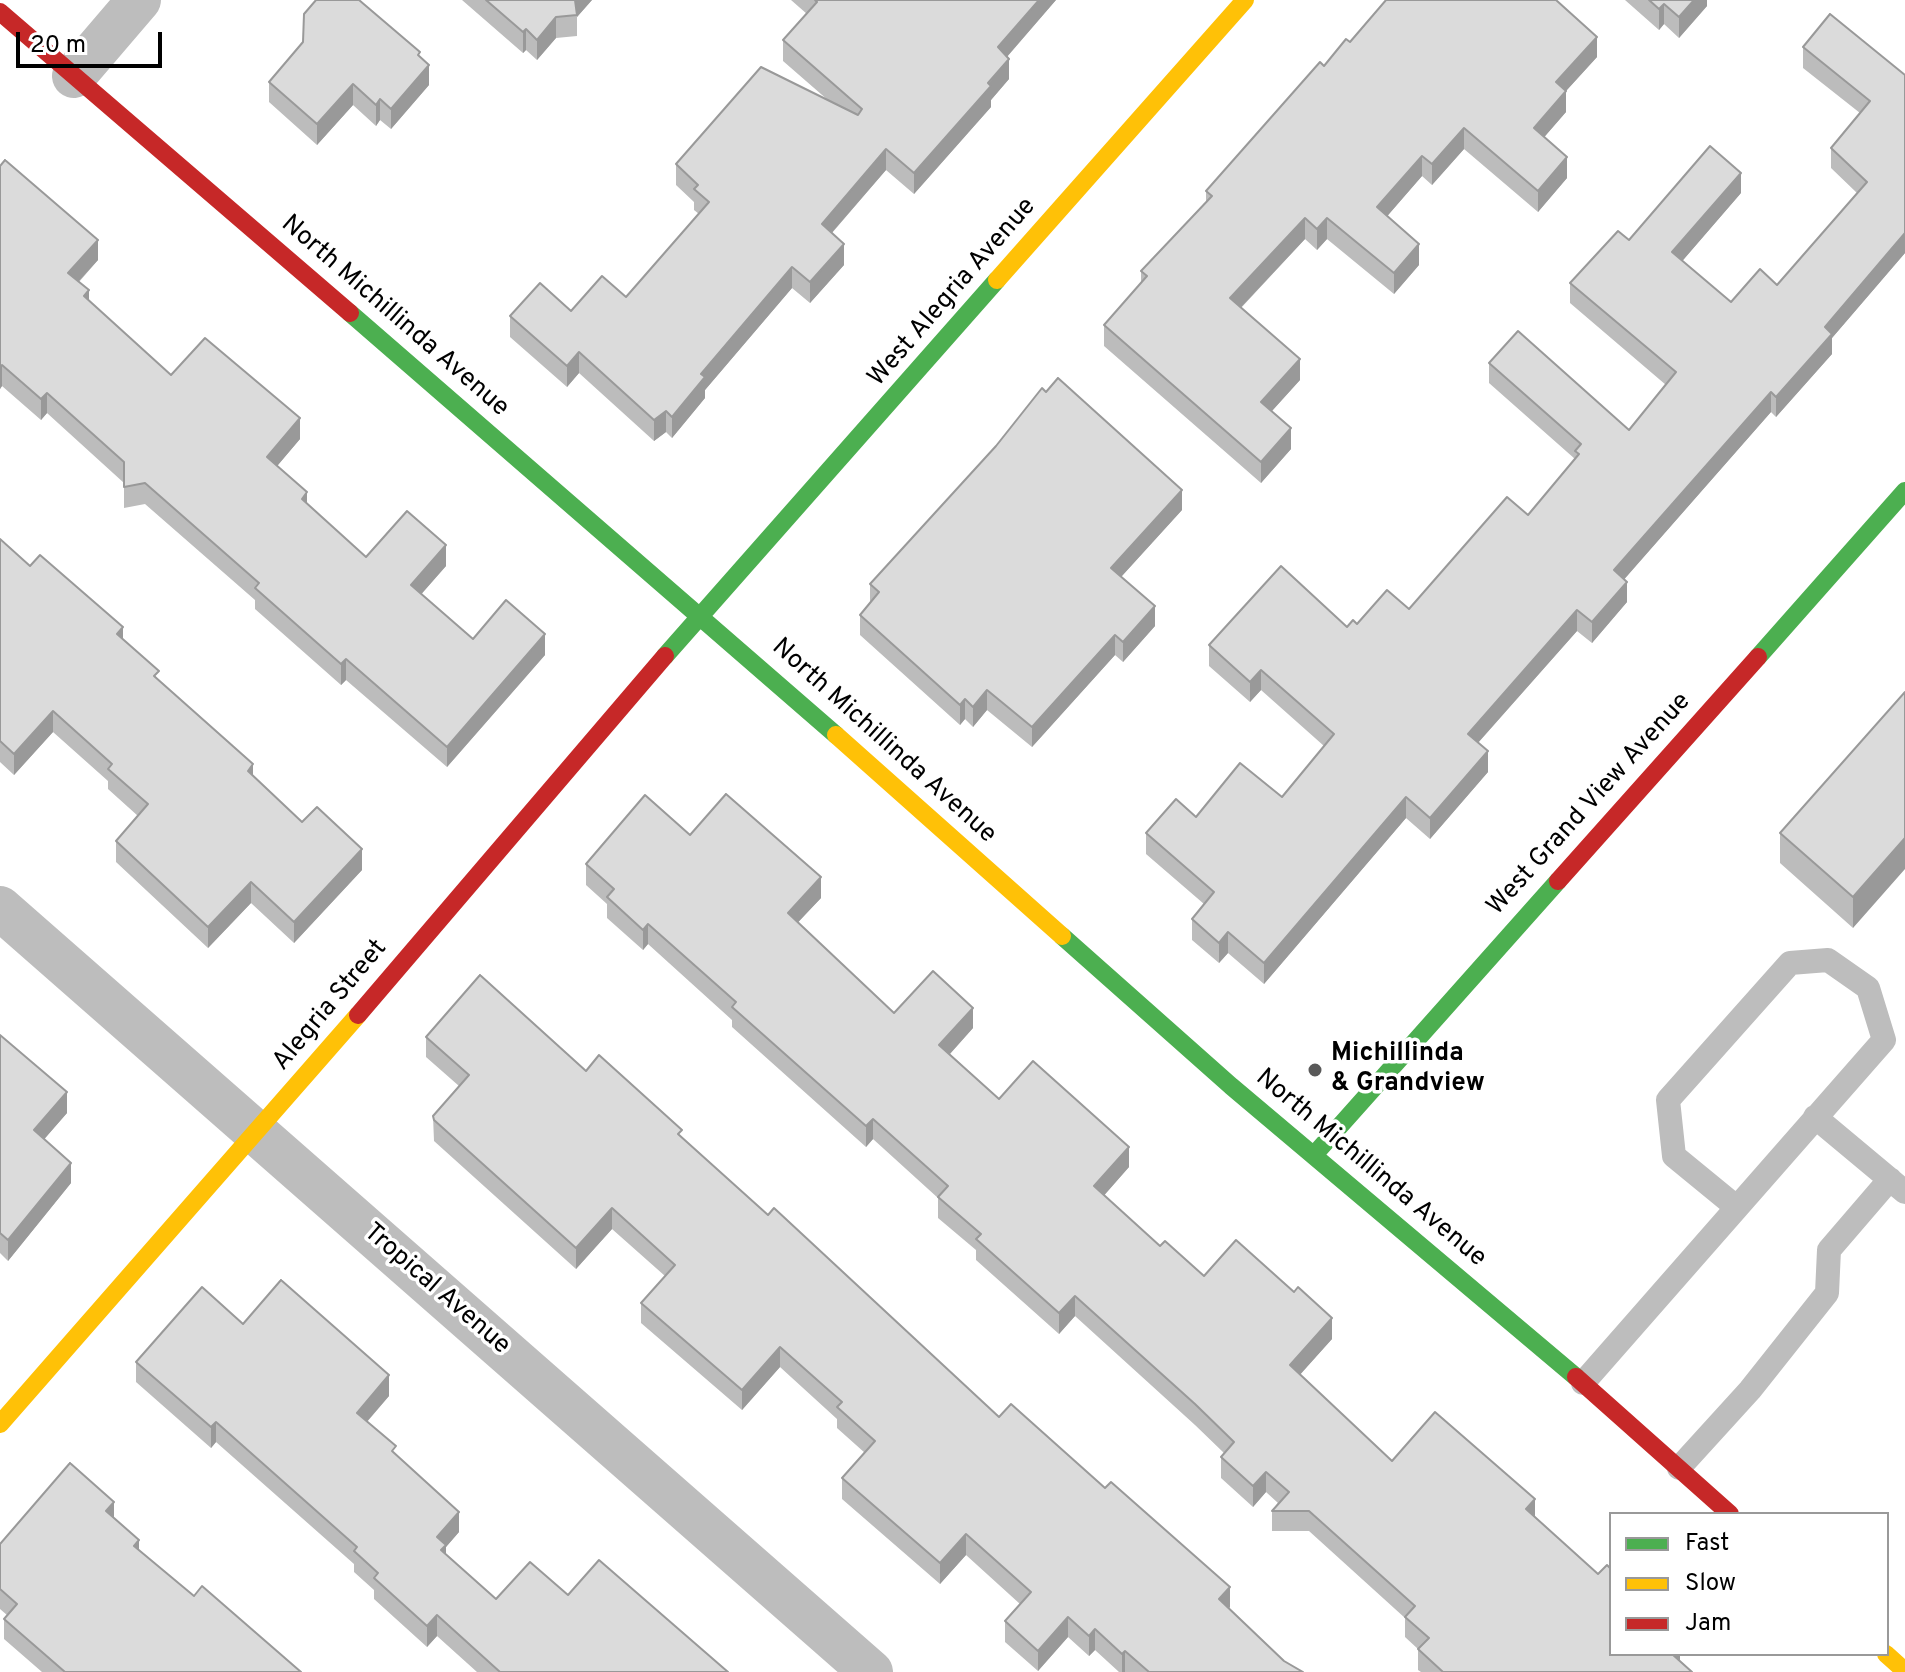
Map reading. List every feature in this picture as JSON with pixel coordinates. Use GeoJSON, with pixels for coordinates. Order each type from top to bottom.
{"type":"FeatureCollection","features":[{"type":"Feature","properties":{"kind":"street"},"geometry":{"type":"LineString","coordinates":[[74,76],[139,0]]}},
{"type":"Feature","properties":{"kind":"street","name":"West Alegria Avenue"},"geometry":{"type":"LineString","coordinates":[[699,620],[1245,0]]}},
{"type":"Feature","properties":{"kind":"street","name":"North Michillinda Avenue"},"geometry":{"type":"LineString","coordinates":[[0,12],[653,574],[699,620],[745,655],[1231,1086],[1583,1383],[1728,1512]]}},
{"type":"Feature","properties":{"kind":"street","name":"West Grand View Avenue"},"geometry":{"type":"LineString","coordinates":[[1314,1155],[1905,491]]}},
{"type":"Feature","properties":{"kind":"street","name":"Alegria Street"},"geometry":{"type":"LineString","coordinates":[[0,1424],[257,1134],[629,697],[699,620]]}},
{"type":"Feature","properties":{"kind":"street","name":"Tropical Avenue"},"geometry":{"type":"LineString","coordinates":[[0,908],[871,1672]]}},
{"type":"Feature","properties":{"kind":"street"},"geometry":{"type":"LineString","coordinates":[[1888,1656],[1905,1671]]}},
{"type":"Feature","properties":{"kind":"lane"},"geometry":{"type":"LineString","coordinates":[[1583,1383],[1735,1206],[1884,1040],[1868,988],[1828,960],[1790,963],[1668,1100],[1674,1156],[1735,1206]]}},
{"type":"Feature","properties":{"kind":"lane"},"geometry":{"type":"LineString","coordinates":[[1679,1468],[1750,1390],[1827,1293],[1829,1250],[1898,1186],[1815,1117]]}},
{"type":"Feature","properties":{"kind":"building"},"geometry":{"type":"Polygon","coordinates":[[[316,0],[359,0],[420,52],[418,55],[429,65],[391,109],[380,99],[376,105],[353,84],[317,124],[269,82],[303,42],[304,14],[316,0]]]}},
{"type":"Feature","properties":{"kind":"building"},"geometry":{"type":"Polygon","coordinates":[[[486,0],[575,0],[577,15],[556,17],[537,40],[486,0]]]}},
{"type":"Feature","properties":{"kind":"building"},"geometry":{"type":"Polygon","coordinates":[[[815,0],[1039,0],[998,47],[1009,59],[988,83],[991,86],[914,173],[886,149],[822,224],[844,244],[810,282],[792,267],[701,374],[705,377],[672,417],[666,411],[654,420],[579,352],[567,366],[510,316],[540,283],[571,311],[602,276],[626,297],[709,202],[694,189],[698,185],[676,164],[761,67],[858,115],[862,109],[783,40],[817,2],[815,0]]]}},
{"type":"Feature","properties":{"kind":"building"},"geometry":{"type":"Polygon","coordinates":[[[1386,0],[1556,0],[1597,37],[1556,82],[1566,91],[1534,128],[1567,157],[1538,191],[1464,128],[1432,164],[1422,156],[1377,207],[1419,244],[1394,273],[1327,218],[1317,229],[1305,218],[1230,298],[1300,359],[1261,402],[1291,428],[1261,462],[1104,325],[1147,276],[1141,271],[1212,196],[1206,191],[1320,62],[1324,66],[1346,39],[1350,42],[1386,0]]]}},
{"type":"Feature","properties":{"kind":"building"},"geometry":{"type":"Polygon","coordinates":[[[1649,0],[1694,0],[1679,17],[1664,4],[1659,9],[1649,0]]]}},
{"type":"Feature","properties":{"kind":"building"},"geometry":{"type":"Polygon","coordinates":[[[1830,14],[1905,75],[1905,233],[1825,327],[1832,334],[1776,397],[1771,392],[1614,570],[1627,582],[1592,622],[1577,610],[1468,734],[1488,751],[1430,818],[1406,797],[1264,963],[1228,932],[1219,943],[1192,919],[1214,892],[1146,833],[1176,799],[1196,817],[1240,763],[1282,797],[1334,734],[1261,670],[1250,682],[1209,645],[1281,566],[1347,627],[1353,620],[1357,624],[1387,590],[1409,609],[1507,497],[1528,515],[1579,454],[1575,451],[1581,444],[1489,363],[1518,331],[1629,430],[1676,372],[1570,283],[1618,231],[1629,240],[1710,146],[1741,173],[1672,252],[1731,302],[1760,269],[1777,285],[1867,182],[1831,148],[1870,101],[1803,47],[1830,14]]]}},
{"type":"Feature","properties":{"kind":"building"},"geometry":{"type":"Polygon","coordinates":[[[5,160],[98,240],[68,273],[89,290],[84,296],[171,375],[205,338],[300,418],[267,457],[307,492],[302,499],[366,557],[407,511],[446,545],[411,585],[473,639],[506,600],[545,634],[447,747],[346,659],[341,664],[255,588],[259,583],[145,483],[124,487],[124,462],[47,393],[41,399],[2,365],[0,368],[0,166],[5,160]]]}},
{"type":"Feature","properties":{"kind":"building"},"geometry":{"type":"Polygon","coordinates":[[[1058,378],[1182,490],[1111,568],[1155,606],[1123,642],[1115,635],[1032,727],[987,690],[973,707],[965,699],[960,705],[860,615],[879,592],[870,584],[996,446],[1042,388],[1046,392],[1058,378]]]}},
{"type":"Feature","properties":{"kind":"building"},"geometry":{"type":"Polygon","coordinates":[[[0,539],[30,566],[40,555],[123,627],[117,634],[159,671],[154,676],[253,764],[248,771],[302,822],[317,807],[362,849],[294,922],[251,882],[208,927],[116,841],[148,804],[108,769],[112,764],[53,711],[14,754],[0,741],[0,539]]]}},
{"type":"Feature","properties":{"kind":"building"},"geometry":{"type":"Polygon","coordinates":[[[1905,692],[1905,838],[1853,897],[1780,833],[1905,692]]]}},
{"type":"Feature","properties":{"kind":"building"},"geometry":{"type":"Polygon","coordinates":[[[726,794],[821,877],[788,913],[894,1013],[933,971],[973,1008],[939,1045],[999,1099],[1033,1061],[1129,1147],[1094,1186],[1160,1246],[1165,1241],[1204,1276],[1236,1240],[1294,1292],[1298,1287],[1332,1318],[1290,1365],[1392,1461],[1435,1412],[1535,1499],[1526,1509],[1598,1574],[1607,1565],[1609,1567],[1609,1656],[1674,1656],[1692,1672],[1443,1672],[1418,1649],[1429,1638],[1405,1617],[1415,1606],[1309,1511],[1272,1511],[1289,1492],[1266,1472],[1253,1486],[1221,1457],[1234,1442],[1075,1296],[1059,1313],[976,1239],[981,1234],[938,1197],[948,1186],[873,1119],[866,1126],[732,1007],[736,1002],[648,924],[643,930],[607,897],[614,889],[586,864],[645,795],[690,835],[726,794]]]}},
{"type":"Feature","properties":{"kind":"building"},"geometry":{"type":"Polygon","coordinates":[[[480,975],[586,1071],[599,1055],[682,1130],[678,1134],[768,1215],[774,1208],[999,1417],[1011,1404],[1105,1488],[1111,1482],[1230,1587],[1219,1599],[1284,1661],[1303,1672],[1149,1672],[1125,1651],[1122,1654],[1095,1629],[1089,1636],[1068,1617],[1038,1651],[1005,1621],[1031,1592],[966,1534],[940,1563],[842,1478],[875,1441],[837,1407],[842,1402],[780,1347],[742,1390],[641,1303],[675,1265],[612,1208],[576,1248],[434,1120],[433,1116],[469,1075],[426,1037],[480,975]]]}},
{"type":"Feature","properties":{"kind":"building"},"geometry":{"type":"Polygon","coordinates":[[[0,1035],[67,1092],[34,1130],[71,1163],[8,1240],[0,1233],[0,1035]]]}},
{"type":"Feature","properties":{"kind":"building"},"geometry":{"type":"Polygon","coordinates":[[[281,1280],[389,1375],[357,1413],[396,1446],[392,1451],[459,1512],[437,1537],[446,1545],[441,1550],[496,1599],[530,1562],[568,1595],[599,1560],[728,1672],[500,1672],[437,1615],[427,1626],[374,1578],[378,1573],[354,1551],[357,1547],[216,1422],[211,1427],[136,1362],[202,1287],[243,1324],[281,1280]]]}},
{"type":"Feature","properties":{"kind":"building"},"geometry":{"type":"Polygon","coordinates":[[[70,1463],[114,1502],[106,1511],[139,1540],[134,1546],[194,1596],[202,1586],[301,1672],[65,1672],[4,1619],[17,1604],[0,1589],[0,1544],[70,1463]]]}},
{"type":"Feature","properties":{"kind":"traffic: fast"},"geometry":{"type":"LineString","coordinates":[[665,656],[997,280]]}},
{"type":"Feature","properties":{"kind":"traffic: fast"},"geometry":{"type":"LineString","coordinates":[[350,313],[836,735]]}},
{"type":"Feature","properties":{"kind":"traffic: fast"},"geometry":{"type":"LineString","coordinates":[[1758,657],[1905,491]]}},
{"type":"Feature","properties":{"kind":"traffic: fast"},"geometry":{"type":"LineString","coordinates":[[1314,1155],[1558,881]]}},
{"type":"Feature","properties":{"kind":"traffic: fast"},"geometry":{"type":"LineString","coordinates":[[1062,936],[1231,1086],[1576,1377]]}},
{"type":"Feature","properties":{"kind":"traffic: slow"},"geometry":{"type":"LineString","coordinates":[[997,280],[1245,0]]}},
{"type":"Feature","properties":{"kind":"traffic: slow"},"geometry":{"type":"LineString","coordinates":[[836,735],[1062,936]]}},
{"type":"Feature","properties":{"kind":"traffic: slow"},"geometry":{"type":"LineString","coordinates":[[0,1424],[358,1015]]}},
{"type":"Feature","properties":{"kind":"traffic: slow"},"geometry":{"type":"LineString","coordinates":[[1888,1656],[1905,1671]]}},
{"type":"Feature","properties":{"kind":"traffic: jam"},"geometry":{"type":"LineString","coordinates":[[0,12],[350,313]]}},
{"type":"Feature","properties":{"kind":"traffic: jam"},"geometry":{"type":"LineString","coordinates":[[358,1015],[665,656]]}},
{"type":"Feature","properties":{"kind":"traffic: jam"},"geometry":{"type":"LineString","coordinates":[[1558,881],[1758,657]]}},
{"type":"Feature","properties":{"kind":"traffic: jam"},"geometry":{"type":"LineString","coordinates":[[1576,1377],[1728,1512]]}},
{"type":"Feature","properties":{"kind":"place","name":"Michillinda & Grandview"},"geometry":{"type":"Point","coordinates":[1315,1070]}}]}
